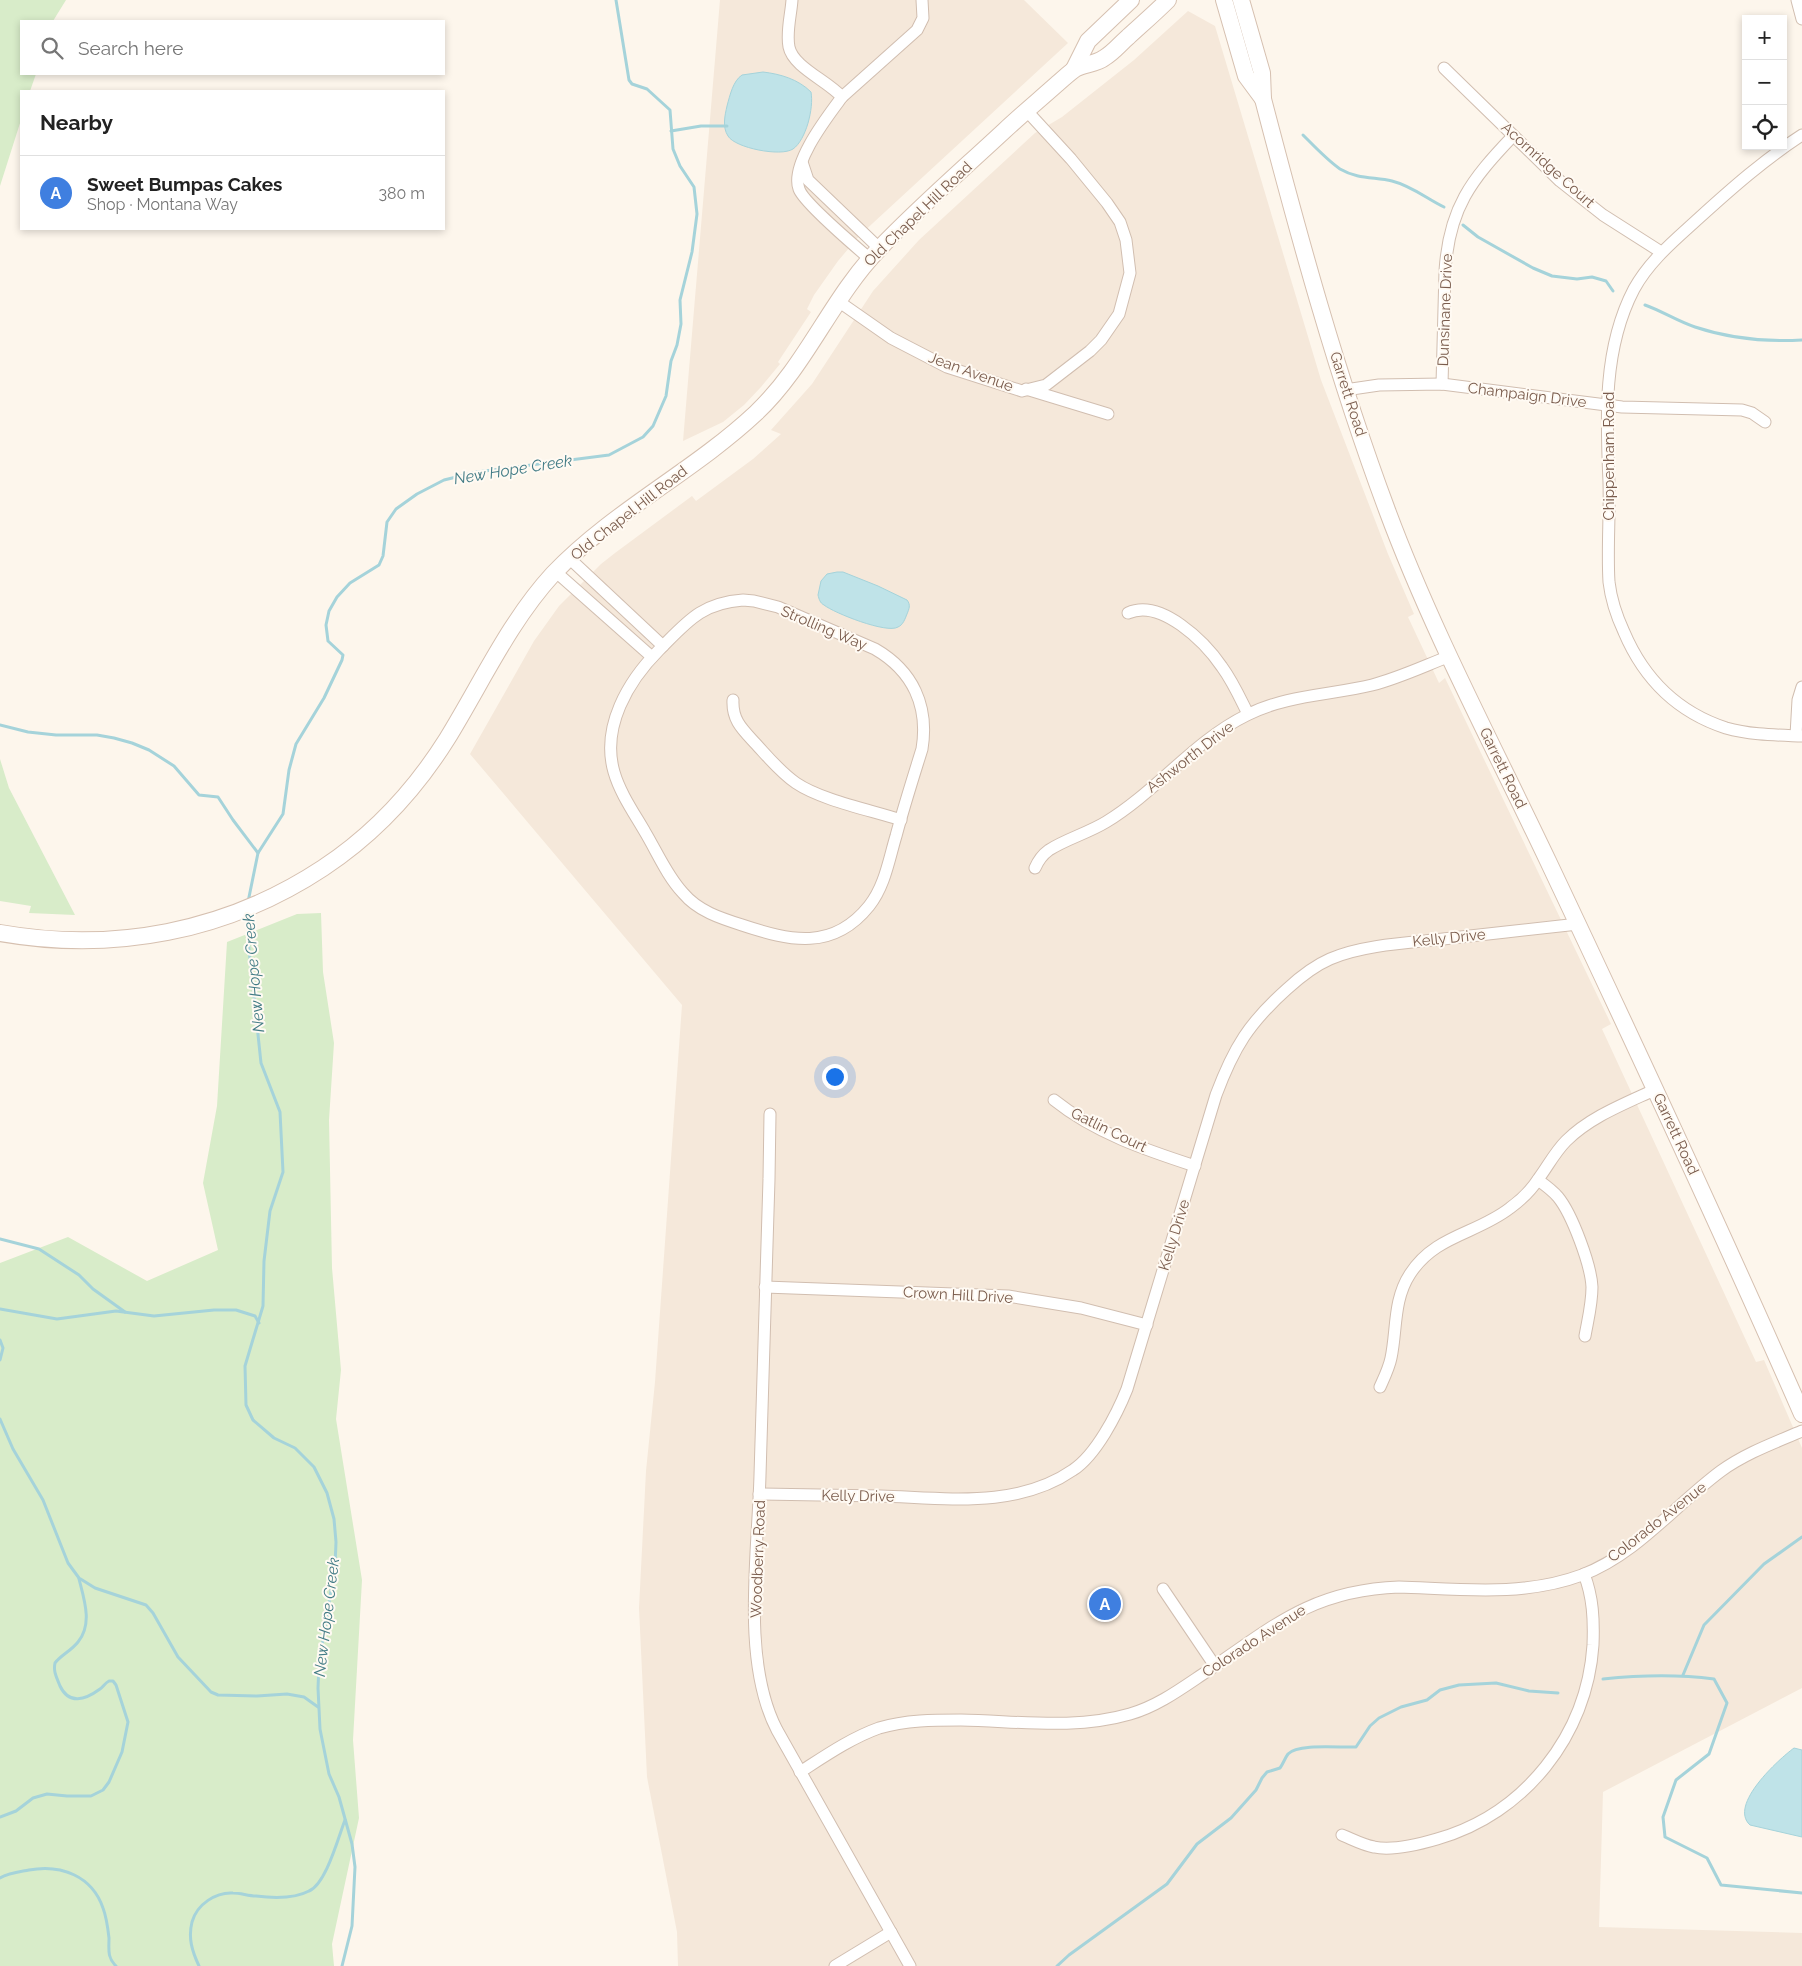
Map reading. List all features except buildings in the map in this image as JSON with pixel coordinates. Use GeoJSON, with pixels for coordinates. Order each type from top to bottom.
{"type":"FeatureCollection","features":[{"type":"Feature","properties":{"kind":"main road","name":"Old Chapel Hill Road"},"geometry":{"type":"LineString","coordinates":[[1074,69],[1088,40],[1131,0]]}},
{"type":"Feature","properties":{"kind":"main road","name":"Old Chapel Hill Road"},"geometry":{"type":"LineString","coordinates":[[0,932],[57,940],[106,941],[153,936],[205,924],[250,908],[285,891],[319,871],[352,847],[391,811],[418,780],[446,740],[529,603],[569,558],[731,434],[758,411],[797,364],[838,301],[874,254],[1026,110],[1074,69],[1103,59],[1168,0]]}},
{"type":"Feature","properties":{"kind":"main road","name":"Garrett Road"},"geometry":{"type":"LineString","coordinates":[[1224,0],[1246,76],[1263,99]]}},
{"type":"Feature","properties":{"kind":"main road","name":"Garrett Road"},"geometry":{"type":"LineString","coordinates":[[1241,0],[1262,73],[1263,99],[1345,390],[1387,512],[1450,656],[1578,924],[1721,1232],[1802,1414]]}},
{"type":"Feature","properties":{"kind":"street"},"geometry":{"type":"LineString","coordinates":[[792,0],[788,38],[790,52],[798,62],[842,97]]}},
{"type":"Feature","properties":{"kind":"street"},"geometry":{"type":"LineString","coordinates":[[874,254],[812,184],[805,174],[802,162],[809,146],[842,97],[917,30],[923,18],[922,0]]}},
{"type":"Feature","properties":{"kind":"street"},"geometry":{"type":"LineString","coordinates":[[1797,0],[1802,19]]}},
{"type":"Feature","properties":{"kind":"street","name":"Acornridge Court"},"geometry":{"type":"LineString","coordinates":[[1444,68],[1560,181],[1584,200],[1661,252]]}},
{"type":"Feature","properties":{"kind":"street","name":"Jean Avenue"},"geometry":{"type":"LineString","coordinates":[[838,301],[891,338],[947,367],[1022,391],[1046,385],[1079,361],[1101,340],[1119,314],[1128,285],[1130,268],[1126,240],[1120,222],[1072,159],[1026,110]]}},
{"type":"Feature","properties":{"kind":"street","name":"Chippenham Road"},"geometry":{"type":"LineString","coordinates":[[1799,736],[1751,733],[1704,720],[1682,706],[1659,687],[1641,666],[1618,620],[1610,583],[1608,405],[1612,360],[1621,318],[1634,289],[1661,252],[1726,193],[1802,135]]}},
{"type":"Feature","properties":{"kind":"street","name":"Dunsinane Drive"},"geometry":{"type":"LineString","coordinates":[[1442,384],[1445,270],[1452,225],[1472,183],[1484,166],[1513,136]]}},
{"type":"Feature","properties":{"kind":"street","name":"Champaign Drive"},"geometry":{"type":"LineString","coordinates":[[1345,390],[1379,385],[1442,384],[1608,405],[1742,410],[1752,413],[1765,422]]}},
{"type":"Feature","properties":{"kind":"street"},"geometry":{"type":"LineString","coordinates":[[1026,389],[1108,414]]}},
{"type":"Feature","properties":{"kind":"street"},"geometry":{"type":"LineString","coordinates":[[569,558],[662,646]]}},
{"type":"Feature","properties":{"kind":"street"},"geometry":{"type":"LineString","coordinates":[[556,572],[652,657]]}},
{"type":"Feature","properties":{"kind":"street","name":"Strolling Way"},"geometry":{"type":"LineString","coordinates":[[754,601],[778,608],[857,641],[886,656],[902,670],[916,690],[920,700],[924,724],[922,748],[878,892],[861,915],[850,925],[837,932],[808,939],[774,936],[717,917],[703,910],[683,894],[675,884],[626,799],[614,771],[611,738],[617,712],[652,657],[662,646],[690,618],[699,612],[722,602],[754,601]]}},
{"type":"Feature","properties":{"kind":"street"},"geometry":{"type":"LineString","coordinates":[[604,614],[616,602]]}},
{"type":"Feature","properties":{"kind":"street"},"geometry":{"type":"LineString","coordinates":[[1128,613],[1151,610],[1177,623],[1193,635],[1222,665],[1248,714]]}},
{"type":"Feature","properties":{"kind":"street","name":"Ashworth Drive"},"geometry":{"type":"LineString","coordinates":[[1035,868],[1042,856],[1049,850],[1083,836],[1107,822],[1130,806],[1213,736],[1248,714],[1289,700],[1394,679],[1450,656]]}},
{"type":"Feature","properties":{"kind":"street"},"geometry":{"type":"LineString","coordinates":[[1799,736],[1798,700],[1802,686]]}},
{"type":"Feature","properties":{"kind":"street"},"geometry":{"type":"LineString","coordinates":[[733,700],[733,713],[738,725],[775,765],[797,784],[814,793],[900,820]]}},
{"type":"Feature","properties":{"kind":"street","name":"Kelly Drive"},"geometry":{"type":"LineString","coordinates":[[759,1494],[969,1499],[1015,1495],[1058,1480],[1075,1469],[1090,1453],[1118,1412],[1137,1362],[1216,1094],[1227,1066],[1244,1036],[1270,1004],[1316,966],[1346,954],[1395,944],[1578,924]]}},
{"type":"Feature","properties":{"kind":"street"},"geometry":{"type":"LineString","coordinates":[[1380,1387],[1391,1358],[1397,1304],[1404,1284],[1410,1273],[1427,1254],[1447,1240],[1486,1223],[1507,1211],[1538,1180],[1566,1140],[1604,1114],[1654,1090]]}},
{"type":"Feature","properties":{"kind":"street","name":"Gatlin Court"},"geometry":{"type":"LineString","coordinates":[[1054,1100],[1078,1116],[1127,1142],[1195,1166]]}},
{"type":"Feature","properties":{"kind":"street","name":"Woodberry Road"},"geometry":{"type":"LineString","coordinates":[[770,1114],[755,1593],[757,1665],[760,1686],[769,1715],[910,1966]]}},
{"type":"Feature","properties":{"kind":"street"},"geometry":{"type":"LineString","coordinates":[[1538,1180],[1560,1199],[1578,1236],[1588,1265],[1592,1298],[1585,1336]]}},
{"type":"Feature","properties":{"kind":"street","name":"Crown Hill Drive"},"geometry":{"type":"LineString","coordinates":[[766,1287],[1008,1296],[1073,1306],[1147,1325]]}},
{"type":"Feature","properties":{"kind":"street","name":"Colorado Avenue"},"geometry":{"type":"LineString","coordinates":[[800,1772],[865,1734],[879,1728],[908,1722],[947,1720],[1040,1724],[1086,1723],[1132,1714],[1172,1695],[1293,1613],[1319,1601],[1350,1592],[1399,1587],[1524,1589],[1547,1585],[1584,1574],[1612,1560],[1630,1547],[1733,1463],[1802,1431]]}},
{"type":"Feature","properties":{"kind":"street"},"geometry":{"type":"LineString","coordinates":[[1342,1835],[1375,1848],[1400,1847],[1445,1837],[1481,1822],[1506,1806],[1543,1770],[1563,1744],[1586,1690],[1592,1659],[1593,1618],[1590,1594],[1584,1574]]}},
{"type":"Feature","properties":{"kind":"street"},"geometry":{"type":"LineString","coordinates":[[1163,1589],[1215,1666]]}},
{"type":"Feature","properties":{"kind":"street"},"geometry":{"type":"LineString","coordinates":[[835,1966],[891,1932]]}},
{"type":"Feature","properties":{"kind":"shaded area"},"geometry":{"type":"Polygon","coordinates":[[[720,0],[1024,0],[1068,43],[860,235],[838,261],[814,295],[807,309],[811,312],[778,362],[780,364],[744,405],[723,422],[683,441],[720,0]]]}},
{"type":"Feature","properties":{"kind":"shaded area"},"geometry":{"type":"Polygon","coordinates":[[[1188,11],[1215,26],[1321,380],[1388,554],[1414,614],[1408,617],[1439,683],[1445,678],[1611,1024],[1602,1029],[1756,1362],[1764,1360],[1802,1448],[1802,1688],[1603,1792],[1599,1927],[1802,1933],[1802,1966],[678,1966],[677,1932],[647,1777],[639,1608],[646,1471],[655,1382],[682,1005],[470,754],[534,641],[559,606],[601,564],[615,553],[692,496],[696,501],[753,459],[781,434],[771,430],[812,384],[873,291],[919,240],[1035,133],[1062,117],[1134,60],[1188,11]]]}},
{"type":"Feature","properties":{"kind":"green space"},"geometry":{"type":"Polygon","coordinates":[[[0,0],[66,0],[54,20],[20,20],[20,75],[36,75],[30,90],[20,90],[20,123],[0,186],[0,0]]]}},
{"type":"Feature","properties":{"kind":"green space"},"geometry":{"type":"Polygon","coordinates":[[[0,759],[9,788],[75,915],[29,913],[31,906],[0,901],[0,759]]]}},
{"type":"Feature","properties":{"kind":"green space"},"geometry":{"type":"Polygon","coordinates":[[[321,913],[323,972],[334,1043],[329,1120],[332,1268],[341,1370],[336,1419],[362,1580],[353,1740],[359,1818],[332,1944],[334,1966],[0,1966],[0,1263],[68,1237],[147,1281],[218,1250],[203,1183],[217,1106],[227,942],[297,914],[321,913]]]}},
{"type":"Feature","properties":{"kind":"water"},"geometry":{"type":"Polygon","coordinates":[[[763,72],[789,78],[806,87],[811,92],[812,99],[808,123],[802,139],[793,149],[779,152],[759,150],[739,144],[732,140],[726,132],[725,113],[736,81],[742,75],[763,72]]]}},
{"type":"Feature","properties":{"kind":"water"},"geometry":{"type":"Polygon","coordinates":[[[843,572],[878,586],[907,600],[909,609],[903,623],[898,627],[883,628],[849,617],[823,604],[818,595],[821,581],[827,574],[843,572]]]}},
{"type":"Feature","properties":{"kind":"water"},"geometry":{"type":"Polygon","coordinates":[[[1794,1748],[1802,1750],[1802,1837],[1750,1825],[1745,1816],[1745,1806],[1758,1783],[1794,1748]]]}},
{"type":"Feature","properties":{"kind":"waterway","name":"New Hope Creek"},"geometry":{"type":"LineString","coordinates":[[248,902],[258,853],[283,814],[289,770],[296,744],[324,698],[342,660],[343,655],[328,641],[326,625],[329,611],[337,597],[350,583],[379,565],[383,556],[387,522],[396,509],[417,494],[444,480],[477,472],[609,455],[643,437],[653,426],[666,396],[671,361],[677,345],[681,324],[680,300],[692,252],[697,214],[694,187],[680,166],[673,149],[670,110],[647,89],[632,84],[629,80],[616,0]]}},
{"type":"Feature","properties":{"kind":"waterway"},"geometry":{"type":"LineString","coordinates":[[671,131],[701,126],[727,126]]}},
{"type":"Feature","properties":{"kind":"waterway"},"geometry":{"type":"LineString","coordinates":[[1303,135],[1340,169],[1359,176],[1399,183],[1444,207]]}},
{"type":"Feature","properties":{"kind":"waterway"},"geometry":{"type":"LineString","coordinates":[[1463,225],[1478,237],[1533,268],[1552,276],[1577,279],[1592,277],[1606,281],[1613,291]]}},
{"type":"Feature","properties":{"kind":"waterway"},"geometry":{"type":"LineString","coordinates":[[1645,305],[1688,325],[1721,334],[1761,340],[1802,340]]}},
{"type":"Feature","properties":{"kind":"waterway"},"geometry":{"type":"LineString","coordinates":[[0,725],[28,732],[56,735],[97,735],[132,743],[149,750],[174,766],[199,795],[218,797],[258,853]]}},
{"type":"Feature","properties":{"kind":"waterway","name":"New Hope Creek"},"geometry":{"type":"LineString","coordinates":[[248,913],[248,940],[261,1063],[280,1112],[283,1172],[270,1211],[264,1261],[263,1306],[245,1366],[246,1405],[253,1420],[274,1438],[295,1448],[314,1467],[327,1493],[334,1519],[336,1542],[335,1566],[319,1664],[318,1688],[320,1729],[329,1774],[339,1797],[352,1844],[355,1867],[352,1926],[342,1966]]}},
{"type":"Feature","properties":{"kind":"waterway"},"geometry":{"type":"LineString","coordinates":[[0,1239],[39,1249],[79,1275],[93,1289],[125,1312]]}},
{"type":"Feature","properties":{"kind":"waterway"},"geometry":{"type":"LineString","coordinates":[[0,1309],[57,1319],[116,1311],[154,1316],[214,1310],[236,1310],[255,1316],[259,1323]]}},
{"type":"Feature","properties":{"kind":"waterway"},"geometry":{"type":"LineString","coordinates":[[0,1340],[3,1348],[0,1360]]}},
{"type":"Feature","properties":{"kind":"waterway"},"geometry":{"type":"LineString","coordinates":[[0,1419],[13,1449],[43,1500],[68,1563],[79,1578],[95,1588],[146,1605],[153,1613],[178,1657],[211,1692],[218,1695],[257,1696],[287,1694],[304,1697],[318,1707]]}},
{"type":"Feature","properties":{"kind":"waterway"},"geometry":{"type":"LineString","coordinates":[[1683,1675],[1704,1625],[1764,1564],[1802,1537]]}},
{"type":"Feature","properties":{"kind":"waterway"},"geometry":{"type":"LineString","coordinates":[[0,1817],[16,1811],[33,1798],[47,1794],[91,1796],[103,1790],[109,1782],[122,1752],[128,1722],[113,1681],[109,1681],[89,1696],[78,1699],[68,1696],[64,1692],[55,1672],[55,1663],[83,1635],[86,1611],[79,1579]]}},
{"type":"Feature","properties":{"kind":"waterway"},"geometry":{"type":"LineString","coordinates":[[1603,1679],[1658,1676],[1714,1679],[1727,1703],[1709,1754],[1676,1780],[1663,1817],[1665,1837],[1707,1858],[1721,1885],[1802,1893]]}},
{"type":"Feature","properties":{"kind":"waterway"},"geometry":{"type":"LineString","coordinates":[[1057,1966],[1069,1955],[1167,1884],[1197,1844],[1231,1818],[1256,1790],[1267,1772],[1280,1768],[1288,1754],[1293,1751],[1310,1747],[1356,1747],[1370,1726],[1379,1718],[1401,1707],[1427,1700],[1440,1690],[1459,1685],[1496,1683],[1529,1691],[1558,1693]]}},
{"type":"Feature","properties":{"kind":"waterway"},"geometry":{"type":"LineString","coordinates":[[199,1966],[190,1934],[192,1922],[198,1910],[208,1900],[227,1893],[283,1897],[303,1894],[309,1891],[315,1887],[326,1870],[345,1820]]}},
{"type":"Feature","properties":{"kind":"waterway"},"geometry":{"type":"LineString","coordinates":[[0,1878],[29,1870],[53,1869],[64,1871],[83,1880],[98,1897],[103,1908],[108,1931],[110,1956],[116,1966]]}},
{"type":"Feature","properties":{"kind":"place","name":"Sweet Bumpas Cakes"},"geometry":{"type":"Point","coordinates":[1105,1604]}}]}
